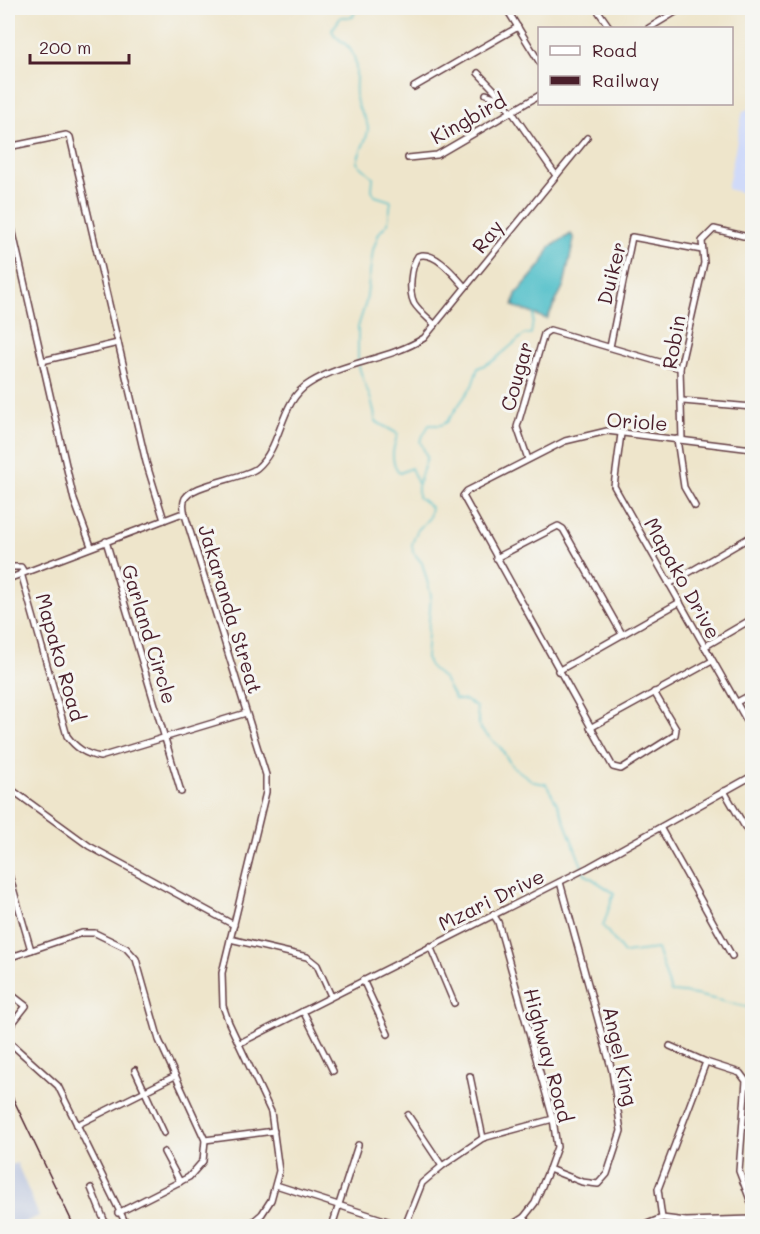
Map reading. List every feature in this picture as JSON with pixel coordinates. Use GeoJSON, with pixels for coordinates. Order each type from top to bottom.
{"type":"FeatureCollection","features":[{"type":"Feature","properties":{"kind":"street"},"geometry":{"type":"LineString","coordinates":[[506,8],[538,60]]}},
{"type":"Feature","properties":{"kind":"street"},"geometry":{"type":"LineString","coordinates":[[596,8],[609,27]]}},
{"type":"Feature","properties":{"kind":"street"},"geometry":{"type":"LineString","coordinates":[[651,27],[682,8]]}},
{"type":"Feature","properties":{"kind":"street"},"geometry":{"type":"LineString","coordinates":[[414,87],[518,27]]}},
{"type":"Feature","properties":{"kind":"street"},"geometry":{"type":"LineString","coordinates":[[478,73],[503,99],[555,174]]}},
{"type":"Feature","properties":{"kind":"street"},"geometry":{"type":"LineString","coordinates":[[486,94],[503,99]]}},
{"type":"Feature","properties":{"kind":"street","name":"Kingbird"},"geometry":{"type":"LineString","coordinates":[[408,158],[437,155],[538,96]]}},
{"type":"Feature","properties":{"kind":"street"},"geometry":{"type":"LineString","coordinates":[[8,147],[66,135],[70,137],[146,462],[164,520]]}},
{"type":"Feature","properties":{"kind":"street","name":"Ray"},"geometry":{"type":"LineString","coordinates":[[185,515],[184,501],[188,495],[257,468],[269,452],[291,402],[307,384],[338,369],[406,349],[424,338],[555,174],[587,138]]}},
{"type":"Feature","properties":{"kind":"street"},"geometry":{"type":"LineString","coordinates":[[8,211],[74,500],[91,546]]}},
{"type":"Feature","properties":{"kind":"street"},"geometry":{"type":"LineString","coordinates":[[702,250],[702,241],[714,229],[753,238]]}},
{"type":"Feature","properties":{"kind":"street","name":"Duiker"},"geometry":{"type":"LineString","coordinates":[[610,347],[632,237],[702,250]]}},
{"type":"Feature","properties":{"kind":"street","name":"Robin"},"geometry":{"type":"LineString","coordinates":[[695,506],[684,487],[679,439],[683,401],[680,368],[704,263],[702,250]]}},
{"type":"Feature","properties":{"kind":"street"},"geometry":{"type":"LineString","coordinates":[[435,325],[414,303],[412,275],[414,262],[418,256],[429,256],[444,266],[465,287]]}},
{"type":"Feature","properties":{"kind":"street","name":"Cougar"},"geometry":{"type":"LineString","coordinates":[[528,459],[517,427],[544,334],[555,330],[680,368]]}},
{"type":"Feature","properties":{"kind":"street"},"geometry":{"type":"LineString","coordinates":[[42,361],[118,343]]}},
{"type":"Feature","properties":{"kind":"street"},"geometry":{"type":"LineString","coordinates":[[683,401],[753,407]]}},
{"type":"Feature","properties":{"kind":"street","name":"Oriole"},"geometry":{"type":"LineString","coordinates":[[496,558],[463,496],[467,491],[565,441],[607,431],[753,449]]}},
{"type":"Feature","properties":{"kind":"street","name":"Mapako Drive"},"geometry":{"type":"LineString","coordinates":[[621,434],[614,486],[753,730]]}},
{"type":"Feature","properties":{"kind":"street","name":"Mapako Road"},"geometry":{"type":"LineString","coordinates":[[8,579],[91,546],[180,514],[185,515]]}},
{"type":"Feature","properties":{"kind":"street","name":"Jakaranda Streat"},"geometry":{"type":"LineString","coordinates":[[185,515],[266,775],[267,792],[222,973],[223,1006],[267,1102],[274,1131],[279,1171],[276,1185]]}},
{"type":"Feature","properties":{"kind":"street"},"geometry":{"type":"LineString","coordinates":[[622,634],[563,529],[558,525],[496,558],[613,767],[621,769],[675,735],[676,729],[654,692]]}},
{"type":"Feature","properties":{"kind":"street"},"geometry":{"type":"LineString","coordinates":[[669,584],[753,536]]}},
{"type":"Feature","properties":{"kind":"street","name":"Garland Circle"},"geometry":{"type":"LineString","coordinates":[[105,541],[166,736],[181,792]]}},
{"type":"Feature","properties":{"kind":"street"},"geometry":{"type":"LineString","coordinates":[[8,567],[21,567],[23,572]]}},
{"type":"Feature","properties":{"kind":"street","name":"Mapako Road"},"geometry":{"type":"LineString","coordinates":[[23,572],[67,736],[74,746],[88,755],[100,757],[246,713]]}},
{"type":"Feature","properties":{"kind":"street"},"geometry":{"type":"LineString","coordinates":[[558,671],[680,602]]}},
{"type":"Feature","properties":{"kind":"street"},"geometry":{"type":"LineString","coordinates":[[704,647],[753,619]]}},
{"type":"Feature","properties":{"kind":"street"},"geometry":{"type":"LineString","coordinates":[[590,728],[712,661]]}},
{"type":"Feature","properties":{"kind":"street"},"geometry":{"type":"LineString","coordinates":[[737,702],[753,694]]}},
{"type":"Feature","properties":{"kind":"street","name":"Mzari Drive"},"geometry":{"type":"LineString","coordinates":[[240,1043],[576,874],[661,829],[753,776]]}},
{"type":"Feature","properties":{"kind":"street"},"geometry":{"type":"LineString","coordinates":[[8,787],[89,846],[234,925]]}},
{"type":"Feature","properties":{"kind":"street"},"geometry":{"type":"LineString","coordinates":[[724,791],[753,839]]}},
{"type":"Feature","properties":{"kind":"street"},"geometry":{"type":"LineString","coordinates":[[661,829],[732,956]]}},
{"type":"Feature","properties":{"kind":"street"},"geometry":{"type":"LineString","coordinates":[[8,871],[31,950]]}},
{"type":"Feature","properties":{"kind":"street","name":"Angel King"},"geometry":{"type":"LineString","coordinates":[[549,1169],[582,1182],[598,1184],[607,1173],[621,1131],[612,1071],[560,882]]}},
{"type":"Feature","properties":{"kind":"street","name":"Highway Road"},"geometry":{"type":"LineString","coordinates":[[493,914],[498,922],[552,1119],[557,1147],[536,1203],[524,1217],[510,1227]]}},
{"type":"Feature","properties":{"kind":"street"},"geometry":{"type":"LineString","coordinates":[[8,958],[82,933],[95,933],[126,948],[136,958],[159,1040],[194,1111],[205,1140],[202,1161],[189,1177],[118,1213]]}},
{"type":"Feature","properties":{"kind":"street"},"geometry":{"type":"LineString","coordinates":[[230,939],[307,957],[317,965],[331,996]]}},
{"type":"Feature","properties":{"kind":"street"},"geometry":{"type":"LineString","coordinates":[[430,946],[454,1003]]}},
{"type":"Feature","properties":{"kind":"street"},"geometry":{"type":"LineString","coordinates":[[363,980],[388,1034]]}},
{"type":"Feature","properties":{"kind":"street"},"geometry":{"type":"LineString","coordinates":[[8,992],[26,1006],[8,1029]]}},
{"type":"Feature","properties":{"kind":"street"},"geometry":{"type":"LineString","coordinates":[[303,1011],[333,1071]]}},
{"type":"Feature","properties":{"kind":"street"},"geometry":{"type":"LineString","coordinates":[[8,1041],[58,1086],[118,1213],[127,1227]]}},
{"type":"Feature","properties":{"kind":"street"},"geometry":{"type":"LineString","coordinates":[[670,1046],[706,1062],[740,1073],[746,1081],[739,1171],[753,1205]]}},
{"type":"Feature","properties":{"kind":"street"},"geometry":{"type":"LineString","coordinates":[[662,1218],[658,1189],[706,1062]]}},
{"type":"Feature","properties":{"kind":"street"},"geometry":{"type":"LineString","coordinates":[[135,1070],[164,1133]]}},
{"type":"Feature","properties":{"kind":"street"},"geometry":{"type":"LineString","coordinates":[[77,1125],[175,1076]]}},
{"type":"Feature","properties":{"kind":"street"},"geometry":{"type":"LineString","coordinates":[[470,1076],[483,1138]]}},
{"type":"Feature","properties":{"kind":"street"},"geometry":{"type":"LineString","coordinates":[[408,1115],[442,1166]]}},
{"type":"Feature","properties":{"kind":"street"},"geometry":{"type":"LineString","coordinates":[[248,1227],[262,1214],[276,1185],[404,1227],[422,1183],[442,1166],[483,1138],[552,1119]]}},
{"type":"Feature","properties":{"kind":"street"},"geometry":{"type":"LineString","coordinates":[[205,1140],[274,1131]]}},
{"type":"Feature","properties":{"kind":"street"},"geometry":{"type":"LineString","coordinates":[[332,1227],[358,1145]]}},
{"type":"Feature","properties":{"kind":"street"},"geometry":{"type":"LineString","coordinates":[[164,1152],[180,1182]]}},
{"type":"Feature","properties":{"kind":"street"},"geometry":{"type":"LineString","coordinates":[[91,1188],[104,1220]]}},
{"type":"Feature","properties":{"kind":"street"},"geometry":{"type":"LineString","coordinates":[[524,1217],[530,1227]]}},
{"type":"Feature","properties":{"kind":"street"},"geometry":{"type":"LineString","coordinates":[[642,1227],[662,1218],[728,1224],[753,1219]]}},
{"type":"Feature","properties":{"kind":"shaded area"},"geometry":{"type":"Polygon","coordinates":[[[752,108],[752,195],[727,189],[743,111],[752,108]]]}},
{"type":"Feature","properties":{"kind":"shaded area"},"geometry":{"type":"Polygon","coordinates":[[[17,1163],[39,1216],[16,1226],[8,1226],[8,1166],[17,1163]]]}},
{"type":"Feature","properties":{"kind":"water"},"geometry":{"type":"Polygon","coordinates":[[[571,234],[574,239],[564,285],[547,319],[513,306],[516,294],[541,265],[550,247],[571,234]]]}},
{"type":"Feature","properties":{"kind":"waterway"},"geometry":{"type":"LineString","coordinates":[[356,8],[353,17],[341,17],[332,30],[336,37],[349,48],[354,57],[357,103],[368,125],[357,163],[373,177],[372,190],[375,196],[391,201],[388,223],[379,233],[373,250],[366,302],[358,327],[358,359]]}},
{"type":"Feature","properties":{"kind":"waterway"},"geometry":{"type":"LineString","coordinates":[[419,482],[427,457],[420,441],[429,425],[441,425],[447,422],[472,386],[478,368],[493,361],[525,334],[531,334],[534,314]]}},
{"type":"Feature","properties":{"kind":"waterway"},"geometry":{"type":"LineString","coordinates":[[359,366],[373,407],[375,421],[398,434],[393,454],[394,464],[400,473],[411,468],[418,484],[418,497],[431,507],[429,518],[417,531],[412,544],[413,552],[422,563],[431,595],[426,658],[431,668],[444,679],[455,699],[467,701],[476,707],[480,729],[500,747],[512,766],[534,782],[546,784],[558,805],[585,874],[614,893],[603,926],[624,953],[657,949],[671,992],[692,994],[752,1008]]}},
{"type":"Feature","properties":{"kind":"railway"},"geometry":{"type":"LineString","coordinates":[[8,1088],[74,1226]]}}]}
